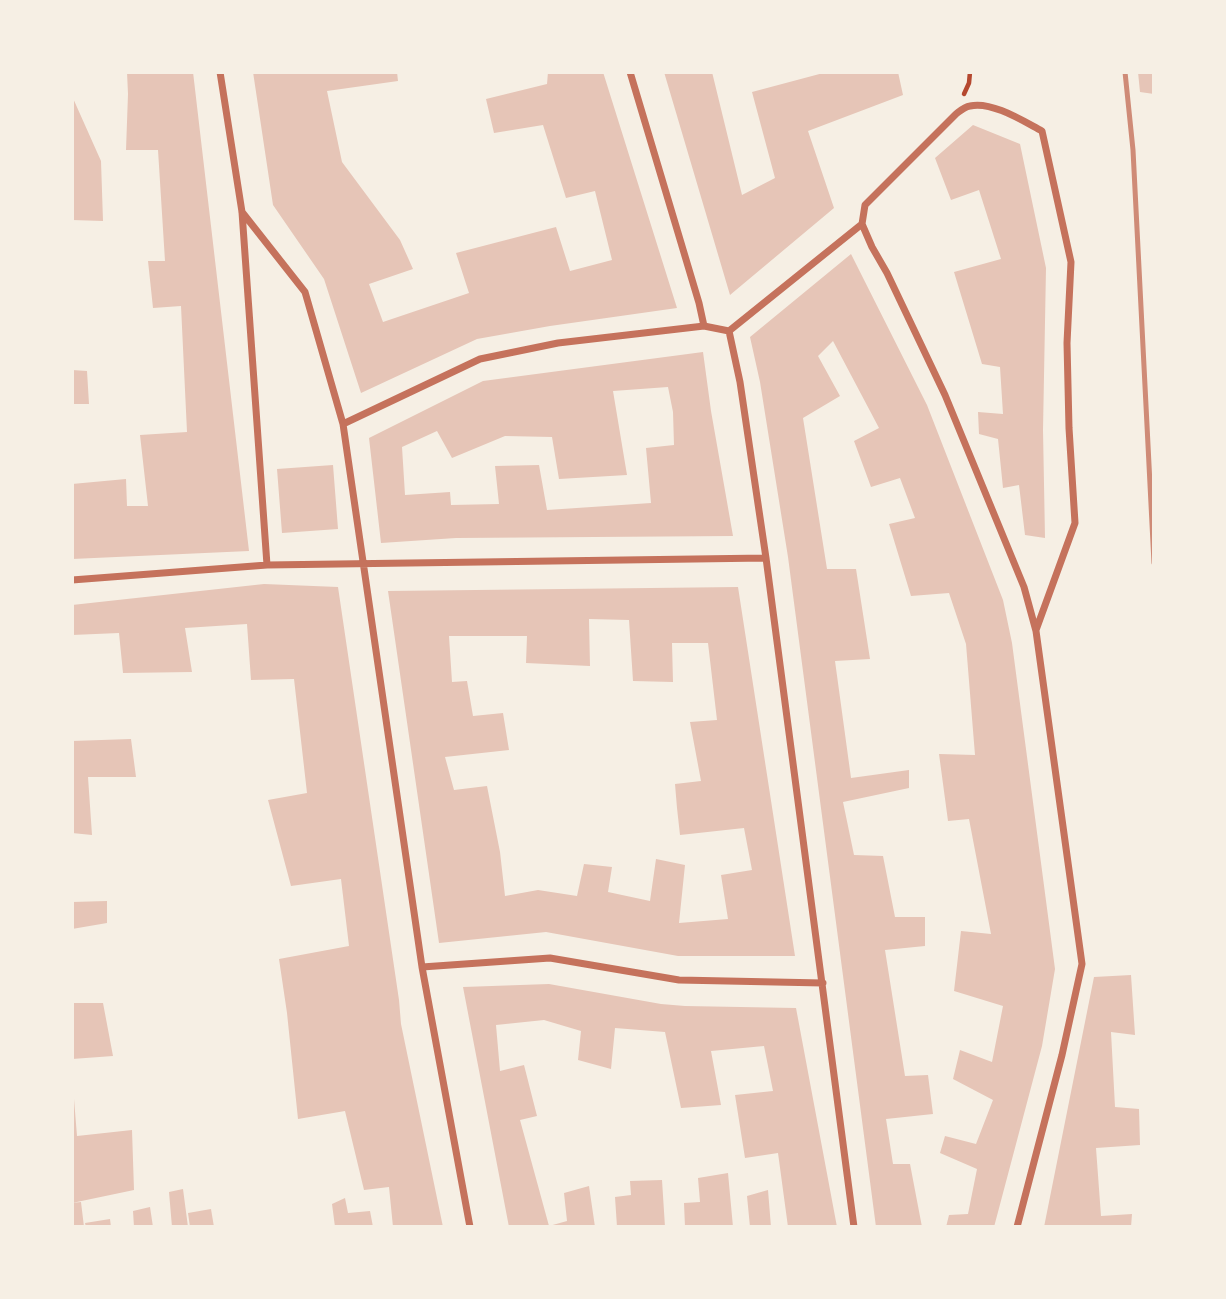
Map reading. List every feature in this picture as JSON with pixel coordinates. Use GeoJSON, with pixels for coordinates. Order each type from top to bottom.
{"type":"FeatureCollection","features":[{"type":"Feature","properties":{"kind":"street"},"geometry":{"type":"LineString","coordinates":[[220,72],[242,212],[267,565]]}},
{"type":"Feature","properties":{"kind":"street"},"geometry":{"type":"LineString","coordinates":[[630,72],[704,326]]}},
{"type":"Feature","properties":{"kind":"street"},"geometry":{"type":"LineString","coordinates":[[1017,1227],[1062,1055],[1082,964],[1036,631],[1024,587],[945,396],[862,224],[865,205],[956,114],[966,107],[978,105],[1003,111],[1042,131],[1071,262],[1069,428],[1075,523],[1036,631]]}},
{"type":"Feature","properties":{"kind":"street"},"geometry":{"type":"LineString","coordinates":[[242,212],[305,292],[343,424],[422,967],[470,1227]]}},
{"type":"Feature","properties":{"kind":"street"},"geometry":{"type":"LineString","coordinates":[[729,331],[862,224]]}},
{"type":"Feature","properties":{"kind":"street"},"geometry":{"type":"LineString","coordinates":[[343,424],[480,359],[558,343],[704,326],[729,331]]}},
{"type":"Feature","properties":{"kind":"street"},"geometry":{"type":"LineString","coordinates":[[729,331],[740,382],[766,558],[854,1227]]}},
{"type":"Feature","properties":{"kind":"street"},"geometry":{"type":"LineString","coordinates":[[72,580],[267,565],[766,558]]}},
{"type":"Feature","properties":{"kind":"street"},"geometry":{"type":"LineString","coordinates":[[422,967],[550,958],[679,980],[822,983]]}},
{"type":"Feature","properties":{"kind":"building"},"geometry":{"type":"Polygon","coordinates":[[[127,72],[193,72],[249,551],[72,559],[72,484],[126,479],[127,506],[148,506],[140,435],[187,432],[181,306],[153,308],[148,261],[165,261],[158,150],[126,150],[127,72]]]}},
{"type":"Feature","properties":{"kind":"building"},"geometry":{"type":"Polygon","coordinates":[[[253,72],[397,72],[398,81],[327,91],[342,162],[400,240],[413,269],[369,284],[383,322],[469,293],[456,253],[556,227],[570,271],[612,260],[595,191],[566,198],[543,125],[494,133],[486,99],[547,84],[548,72],[603,72],[677,308],[477,339],[361,393],[324,279],[273,205],[253,72]]]}},
{"type":"Feature","properties":{"kind":"building"},"geometry":{"type":"Polygon","coordinates":[[[664,72],[712,72],[742,195],[775,178],[752,92],[827,72],[898,72],[903,95],[808,131],[834,208],[730,295],[664,72]]]}},
{"type":"Feature","properties":{"kind":"building"},"geometry":{"type":"Polygon","coordinates":[[[1138,72],[1154,72],[1154,94],[1140,92],[1138,72]]]}},
{"type":"Feature","properties":{"kind":"building"},"geometry":{"type":"Polygon","coordinates":[[[72,96],[101,161],[103,221],[72,220],[72,96]]]}},
{"type":"Feature","properties":{"kind":"building"},"geometry":{"type":"Polygon","coordinates":[[[973,125],[1020,144],[1046,268],[1043,430],[1045,538],[1025,535],[1019,485],[1003,488],[998,439],[979,434],[978,412],[1003,414],[1000,367],[982,364],[954,272],[1001,259],[979,190],[951,200],[935,158],[973,125]]]}},
{"type":"Feature","properties":{"kind":"building"},"geometry":{"type":"Polygon","coordinates":[[[851,254],[927,405],[1003,600],[1012,643],[1055,969],[1042,1046],[994,1227],[946,1227],[949,1215],[968,1214],[977,1169],[940,1153],[945,1136],[976,1144],[993,1100],[953,1079],[960,1050],[992,1062],[1003,1006],[954,991],[961,931],[991,934],[969,819],[948,821],[939,754],[975,755],[966,644],[949,593],[911,596],[889,524],[915,518],[900,478],[871,487],[854,441],[879,428],[833,341],[818,356],[840,396],[803,418],[827,569],[856,569],[870,659],[835,661],[851,778],[909,770],[909,788],[843,802],[854,855],[883,856],[895,917],[925,917],[925,946],[885,950],[905,1076],[928,1075],[933,1114],[886,1119],[893,1164],[910,1164],[922,1227],[876,1227],[788,557],[760,382],[750,337],[851,254]]]}},
{"type":"Feature","properties":{"kind":"building"},"geometry":{"type":"Polygon","coordinates":[[[703,352],[733,536],[456,538],[381,543],[369,438],[483,381],[703,352]],[[668,387],[613,391],[627,475],[559,479],[552,437],[505,436],[452,458],[437,431],[402,447],[405,495],[450,492],[451,505],[499,504],[495,466],[539,465],[547,510],[651,503],[646,448],[674,445],[673,412],[668,387]]]}},
{"type":"Feature","properties":{"kind":"building"},"geometry":{"type":"Polygon","coordinates":[[[72,370],[87,371],[89,404],[72,404],[72,370]]]}},
{"type":"Feature","properties":{"kind":"building"},"geometry":{"type":"Polygon","coordinates":[[[333,465],[338,529],[282,533],[277,469],[333,465]]]}},
{"type":"Feature","properties":{"kind":"building"},"geometry":{"type":"Polygon","coordinates":[[[264,584],[338,587],[401,1024],[443,1227],[393,1227],[389,1187],[364,1190],[345,1111],[298,1119],[279,959],[349,946],[341,879],[291,886],[268,800],[307,793],[294,679],[251,680],[247,624],[185,628],[192,672],[123,673],[119,633],[72,635],[72,605],[264,584]]]}},
{"type":"Feature","properties":{"kind":"building"},"geometry":{"type":"Polygon","coordinates":[[[738,587],[795,956],[678,956],[546,932],[439,943],[388,591],[738,587]],[[589,619],[590,666],[526,663],[527,636],[449,636],[452,682],[467,681],[473,716],[503,713],[509,750],[445,757],[454,790],[487,786],[500,852],[505,896],[538,890],[577,896],[584,864],[612,867],[608,892],[650,901],[656,859],[685,865],[679,923],[728,919],[721,875],[752,870],[744,828],[680,835],[675,784],[701,781],[690,722],[717,720],[708,643],[672,643],[673,682],[633,681],[629,620],[589,619]]]}},
{"type":"Feature","properties":{"kind":"building"},"geometry":{"type":"Polygon","coordinates":[[[131,739],[136,777],[88,777],[92,835],[72,833],[72,741],[131,739]]]}},
{"type":"Feature","properties":{"kind":"building"},"geometry":{"type":"Polygon","coordinates":[[[107,901],[107,923],[72,929],[72,902],[107,901]]]}},
{"type":"Feature","properties":{"kind":"building"},"geometry":{"type":"Polygon","coordinates":[[[1131,975],[1135,1035],[1111,1032],[1115,1107],[1139,1109],[1140,1145],[1096,1148],[1101,1216],[1132,1214],[1131,1227],[1044,1227],[1094,977],[1131,975]]]}},
{"type":"Feature","properties":{"kind":"building"},"geometry":{"type":"Polygon","coordinates":[[[549,984],[661,1004],[796,1008],[837,1227],[788,1227],[778,1153],[745,1158],[735,1095],[773,1091],[764,1046],[711,1051],[721,1105],[681,1108],[665,1032],[615,1028],[611,1069],[578,1060],[581,1031],[544,1020],[496,1025],[500,1071],[524,1065],[537,1116],[520,1120],[549,1226],[567,1221],[564,1193],[589,1186],[595,1227],[509,1227],[463,987],[549,984]]]}},
{"type":"Feature","properties":{"kind":"building"},"geometry":{"type":"Polygon","coordinates":[[[72,1003],[103,1003],[113,1056],[72,1059],[72,1003]]]}},
{"type":"Feature","properties":{"kind":"building"},"geometry":{"type":"Polygon","coordinates":[[[74,1099],[77,1136],[132,1130],[134,1190],[72,1203],[74,1099]]]}},
{"type":"Feature","properties":{"kind":"building"},"geometry":{"type":"Polygon","coordinates":[[[728,1173],[733,1227],[685,1227],[684,1203],[700,1202],[698,1178],[728,1173]]]}},
{"type":"Feature","properties":{"kind":"building"},"geometry":{"type":"Polygon","coordinates":[[[662,1180],[665,1227],[617,1227],[615,1197],[631,1195],[630,1181],[662,1180]]]}},
{"type":"Feature","properties":{"kind":"building"},"geometry":{"type":"Polygon","coordinates":[[[183,1189],[188,1227],[172,1227],[169,1192],[183,1189]]]}},
{"type":"Feature","properties":{"kind":"building"},"geometry":{"type":"Polygon","coordinates":[[[768,1190],[771,1227],[750,1227],[747,1196],[768,1190]]]}},
{"type":"Feature","properties":{"kind":"building"},"geometry":{"type":"Polygon","coordinates":[[[345,1198],[348,1213],[370,1211],[373,1227],[335,1227],[332,1204],[345,1198]]]}},
{"type":"Feature","properties":{"kind":"building"},"geometry":{"type":"Polygon","coordinates":[[[81,1202],[84,1227],[72,1227],[72,1203],[81,1202]]]}},
{"type":"Feature","properties":{"kind":"building"},"geometry":{"type":"Polygon","coordinates":[[[150,1207],[153,1227],[134,1227],[133,1211],[150,1207]]]}},
{"type":"Feature","properties":{"kind":"building"},"geometry":{"type":"Polygon","coordinates":[[[211,1209],[214,1227],[190,1227],[188,1213],[211,1209]]]}},
{"type":"Feature","properties":{"kind":"building"},"geometry":{"type":"Polygon","coordinates":[[[110,1219],[111,1227],[86,1227],[85,1223],[110,1219]]]}},
{"type":"Feature","properties":{"kind":"railway"},"geometry":{"type":"LineString","coordinates":[[1125,72],[1133,150],[1154,563]]}}]}
